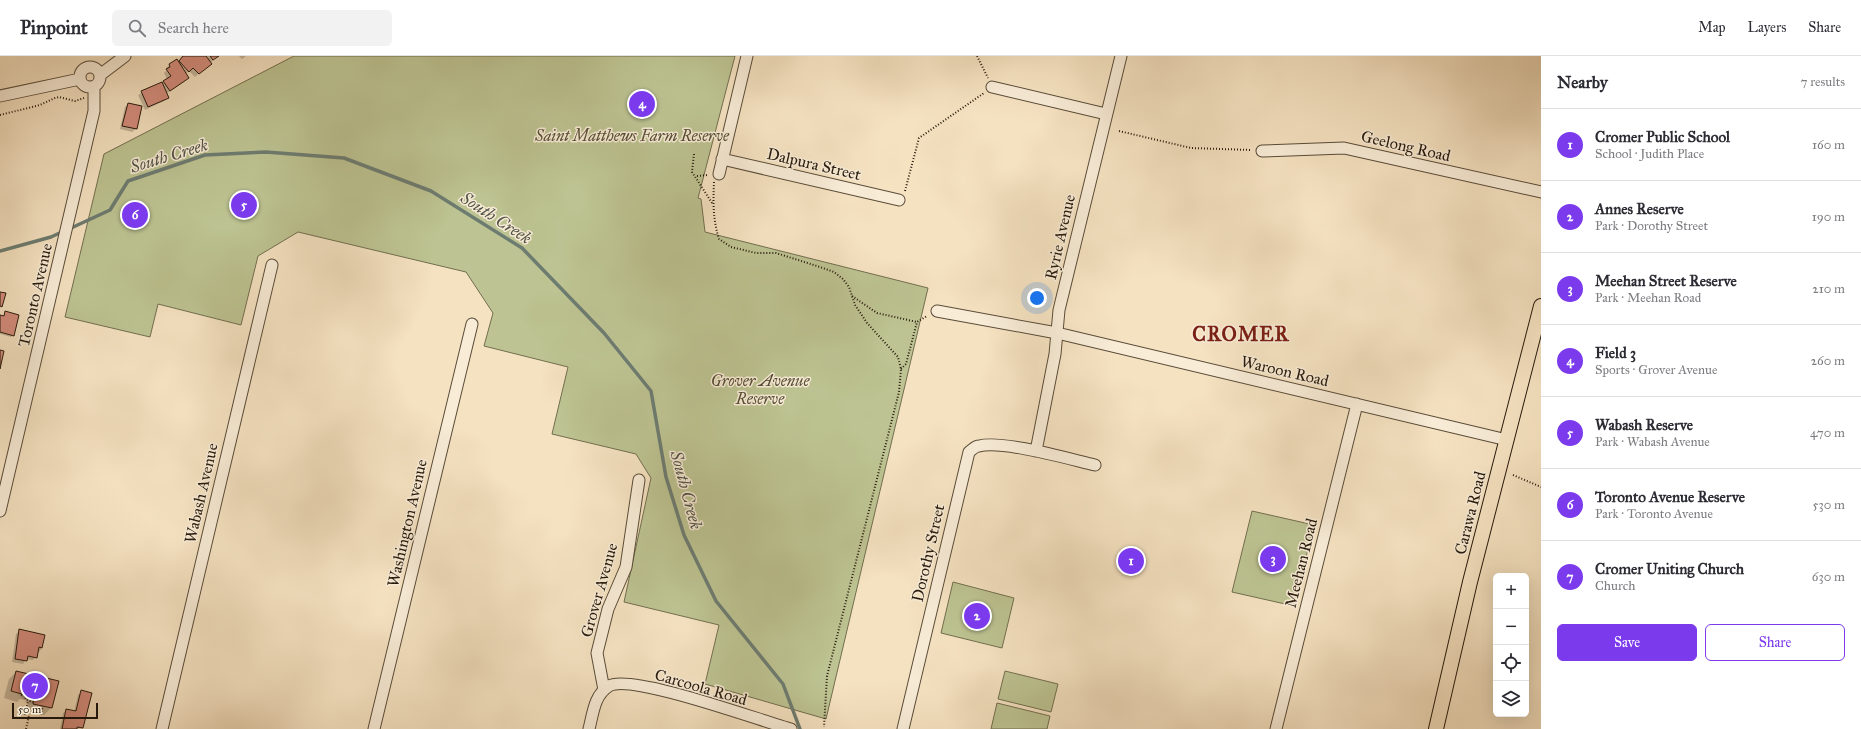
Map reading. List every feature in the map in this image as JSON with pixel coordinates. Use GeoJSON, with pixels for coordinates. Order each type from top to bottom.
{"type":"FeatureCollection","features":[{"type":"Feature","properties":{"kind":"main road","name":"Carawa Road"},"geometry":{"type":"LineString","coordinates":[[1436,729],[1470,582],[1541,306]]}},
{"type":"Feature","properties":{"kind":"street"},"geometry":{"type":"LineString","coordinates":[[100,75],[125,56]]}},
{"type":"Feature","properties":{"kind":"street"},"geometry":{"type":"LineString","coordinates":[[719,174],[747,56]]}},
{"type":"Feature","properties":{"kind":"street","name":"Ryrie Avenue"},"geometry":{"type":"LineString","coordinates":[[1036,451],[1055,354],[1059,310],[1121,56]]}},
{"type":"Feature","properties":{"kind":"street"},"geometry":{"type":"LineString","coordinates":[[89,67],[96,69],[100,75],[99,82],[94,90],[84,85],[80,79],[83,69],[89,67]]}},
{"type":"Feature","properties":{"kind":"street"},"geometry":{"type":"LineString","coordinates":[[0,96],[80,79]]}},
{"type":"Feature","properties":{"kind":"street"},"geometry":{"type":"LineString","coordinates":[[992,87],[1106,114]]}},
{"type":"Feature","properties":{"kind":"street","name":"Toronto Avenue"},"geometry":{"type":"LineString","coordinates":[[0,511],[70,219],[94,111],[94,90]]}},
{"type":"Feature","properties":{"kind":"street","name":"Geelong Road"},"geometry":{"type":"LineString","coordinates":[[1262,151],[1344,148],[1541,192]]}},
{"type":"Feature","properties":{"kind":"street","name":"Dalpura Street"},"geometry":{"type":"LineString","coordinates":[[722,159],[899,200]]}},
{"type":"Feature","properties":{"kind":"street","name":"Wabash Avenue"},"geometry":{"type":"LineString","coordinates":[[162,729],[272,265]]}},
{"type":"Feature","properties":{"kind":"street","name":"Waroon Road"},"geometry":{"type":"LineString","coordinates":[[937,311],[1057,333],[1507,440]]}},
{"type":"Feature","properties":{"kind":"street","name":"Washington Avenue"},"geometry":{"type":"LineString","coordinates":[[374,729],[472,324]]}},
{"type":"Feature","properties":{"kind":"street","name":"Meehan Road"},"geometry":{"type":"LineString","coordinates":[[1276,729],[1357,404]]}},
{"type":"Feature","properties":{"kind":"street","name":"Dorothy Street"},"geometry":{"type":"LineString","coordinates":[[903,729],[968,452],[978,446],[989,445],[1036,451]]}},
{"type":"Feature","properties":{"kind":"street"},"geometry":{"type":"LineString","coordinates":[[1036,451],[1095,465]]}},
{"type":"Feature","properties":{"kind":"street","name":"Grover Avenue"},"geometry":{"type":"LineString","coordinates":[[604,690],[597,654],[608,609],[626,567],[639,480]]}},
{"type":"Feature","properties":{"kind":"street","name":"Carcoola Road"},"geometry":{"type":"LineString","coordinates":[[604,690],[617,683],[631,685],[713,703],[791,729]]}},
{"type":"Feature","properties":{"kind":"street"},"geometry":{"type":"LineString","coordinates":[[589,729],[596,702],[604,690]]}},
{"type":"Feature","properties":{"kind":"path"},"geometry":{"type":"LineString","coordinates":[[899,200],[906,187],[919,138],[992,87],[976,56]]}},
{"type":"Feature","properties":{"kind":"path"},"geometry":{"type":"LineString","coordinates":[[0,115],[40,105],[60,97],[75,101],[94,90]]}},
{"type":"Feature","properties":{"kind":"path"},"geometry":{"type":"LineString","coordinates":[[1119,131],[1191,148],[1262,151]]}},
{"type":"Feature","properties":{"kind":"path"},"geometry":{"type":"LineString","coordinates":[[694,154],[692,172],[713,204]]}},
{"type":"Feature","properties":{"kind":"path"},"geometry":{"type":"LineString","coordinates":[[719,174],[714,181],[713,204],[714,224],[719,239],[731,247],[756,253],[780,254],[834,272],[843,279],[849,287],[855,305],[875,333],[898,357],[901,368],[897,399],[826,676],[824,727]]}},
{"type":"Feature","properties":{"kind":"path"},"geometry":{"type":"LineString","coordinates":[[851,295],[857,301],[877,312],[917,322],[937,311]]}},
{"type":"Feature","properties":{"kind":"path"},"geometry":{"type":"LineString","coordinates":[[901,368],[906,364],[917,322]]}},
{"type":"Feature","properties":{"kind":"path"},"geometry":{"type":"LineString","coordinates":[[1513,475],[1541,487]]}},
{"type":"Feature","properties":{"kind":"path"},"geometry":{"type":"LineString","coordinates":[[21,695],[25,696],[26,700],[28,701],[25,715]]}},
{"type":"Feature","properties":{"kind":"path"},"geometry":{"type":"LineString","coordinates":[[28,701],[33,702]]}},
{"type":"Feature","properties":{"kind":"path"},"geometry":{"type":"LineString","coordinates":[[40,718],[43,706]]}},
{"type":"Feature","properties":{"kind":"path"},"geometry":{"type":"LineString","coordinates":[[26,729],[29,716]]}},
{"type":"Feature","properties":{"kind":"green space","name":"Grover Avenue Reserve"},"geometry":{"type":"Polygon","coordinates":[[[294,56],[735,56],[698,198],[701,199],[705,232],[928,288],[826,719],[705,684],[719,625],[624,602],[651,478],[636,454],[552,434],[568,367],[484,346],[493,313],[466,272],[298,232],[258,256],[241,325],[158,304],[150,337],[65,317],[104,154],[294,56]]]}},
{"type":"Feature","properties":{"kind":"green space"},"geometry":{"type":"Polygon","coordinates":[[[1252,511],[1314,525],[1294,606],[1232,592],[1252,511]]]}},
{"type":"Feature","properties":{"kind":"green space"},"geometry":{"type":"Polygon","coordinates":[[[953,582],[1014,598],[1002,648],[941,633],[953,582]]]}},
{"type":"Feature","properties":{"kind":"green space"},"geometry":{"type":"Polygon","coordinates":[[[1005,671],[1058,684],[1051,712],[998,699],[1005,671]]]}},
{"type":"Feature","properties":{"kind":"green space"},"geometry":{"type":"Polygon","coordinates":[[[997,703],[1050,716],[1047,729],[991,729],[997,703]]]}},
{"type":"Feature","properties":{"kind":"building"},"geometry":{"type":"Polygon","coordinates":[[[183,56],[206,56],[212,64],[199,74],[193,68],[189,72],[179,61],[183,56]]]}},
{"type":"Feature","properties":{"kind":"building"},"geometry":{"type":"Polygon","coordinates":[[[210,56],[219,56],[213,60],[210,56]]]}},
{"type":"Feature","properties":{"kind":"building"},"geometry":{"type":"Polygon","coordinates":[[[177,59],[189,78],[170,91],[163,81],[171,76],[166,69],[170,67],[169,64],[177,59]]]}},
{"type":"Feature","properties":{"kind":"building"},"geometry":{"type":"Polygon","coordinates":[[[162,82],[169,98],[148,107],[141,91],[162,82]]]}},
{"type":"Feature","properties":{"kind":"building"},"geometry":{"type":"Polygon","coordinates":[[[128,103],[142,106],[137,129],[122,126],[128,103]]]}},
{"type":"Feature","properties":{"kind":"building"},"geometry":{"type":"Polygon","coordinates":[[[0,292],[6,293],[2,307],[0,306],[0,292]]]}},
{"type":"Feature","properties":{"kind":"building"},"geometry":{"type":"Polygon","coordinates":[[[5,311],[19,315],[14,336],[0,332],[0,315],[4,316],[5,311]]]}},
{"type":"Feature","properties":{"kind":"building"},"geometry":{"type":"Polygon","coordinates":[[[0,350],[4,351],[0,369],[0,350]]]}},
{"type":"Feature","properties":{"kind":"building"},"geometry":{"type":"Polygon","coordinates":[[[19,629],[45,635],[42,648],[39,647],[37,658],[28,656],[27,661],[15,659],[19,629]]]}},
{"type":"Feature","properties":{"kind":"building"},"geometry":{"type":"Polygon","coordinates":[[[16,671],[59,681],[52,708],[33,704],[35,693],[26,691],[25,695],[11,691],[16,671]]]}},
{"type":"Feature","properties":{"kind":"building"},"geometry":{"type":"Polygon","coordinates":[[[81,690],[92,693],[83,728],[77,727],[77,729],[62,729],[66,709],[76,711],[81,690]]]}},
{"type":"Feature","properties":{"kind":"waterway","name":"South Creek"},"geometry":{"type":"LineString","coordinates":[[69,229],[110,210],[128,181],[205,155],[266,152],[344,158],[431,191],[522,248],[604,333],[651,391],[666,477],[684,535],[716,601],[783,684],[800,729]]}},
{"type":"Feature","properties":{"kind":"waterway","name":"South Creek"},"geometry":{"type":"LineString","coordinates":[[0,251],[51,237],[64,231]]}},
{"type":"Feature","properties":{"kind":"place","name":"Field 3"},"geometry":{"type":"Point","coordinates":[642,104]}},
{"type":"Feature","properties":{"kind":"place","name":"Wabash Reserve"},"geometry":{"type":"Point","coordinates":[244,205]}},
{"type":"Feature","properties":{"kind":"place","name":"Toronto Avenue Reserve"},"geometry":{"type":"Point","coordinates":[135,215]}},
{"type":"Feature","properties":{"kind":"place","name":"Meehan Street Reserve"},"geometry":{"type":"Point","coordinates":[1273,559]}},
{"type":"Feature","properties":{"kind":"place","name":"Cromer Public School"},"geometry":{"type":"Point","coordinates":[1131,561]}},
{"type":"Feature","properties":{"kind":"place","name":"Annes Reserve"},"geometry":{"type":"Point","coordinates":[977,616]}},
{"type":"Feature","properties":{"kind":"place","name":"Cromer Uniting Church"},"geometry":{"type":"Point","coordinates":[35,686]}},
{"type":"Feature","properties":{"kind":"district","name":"CROMER"},"geometry":{"type":"Point","coordinates":[1241,334]}},
{"type":"Feature","properties":{"kind":"park label","name":"Saint Matthews Farm Reserve"},"geometry":{"type":"Point","coordinates":[632,135]}}]}
